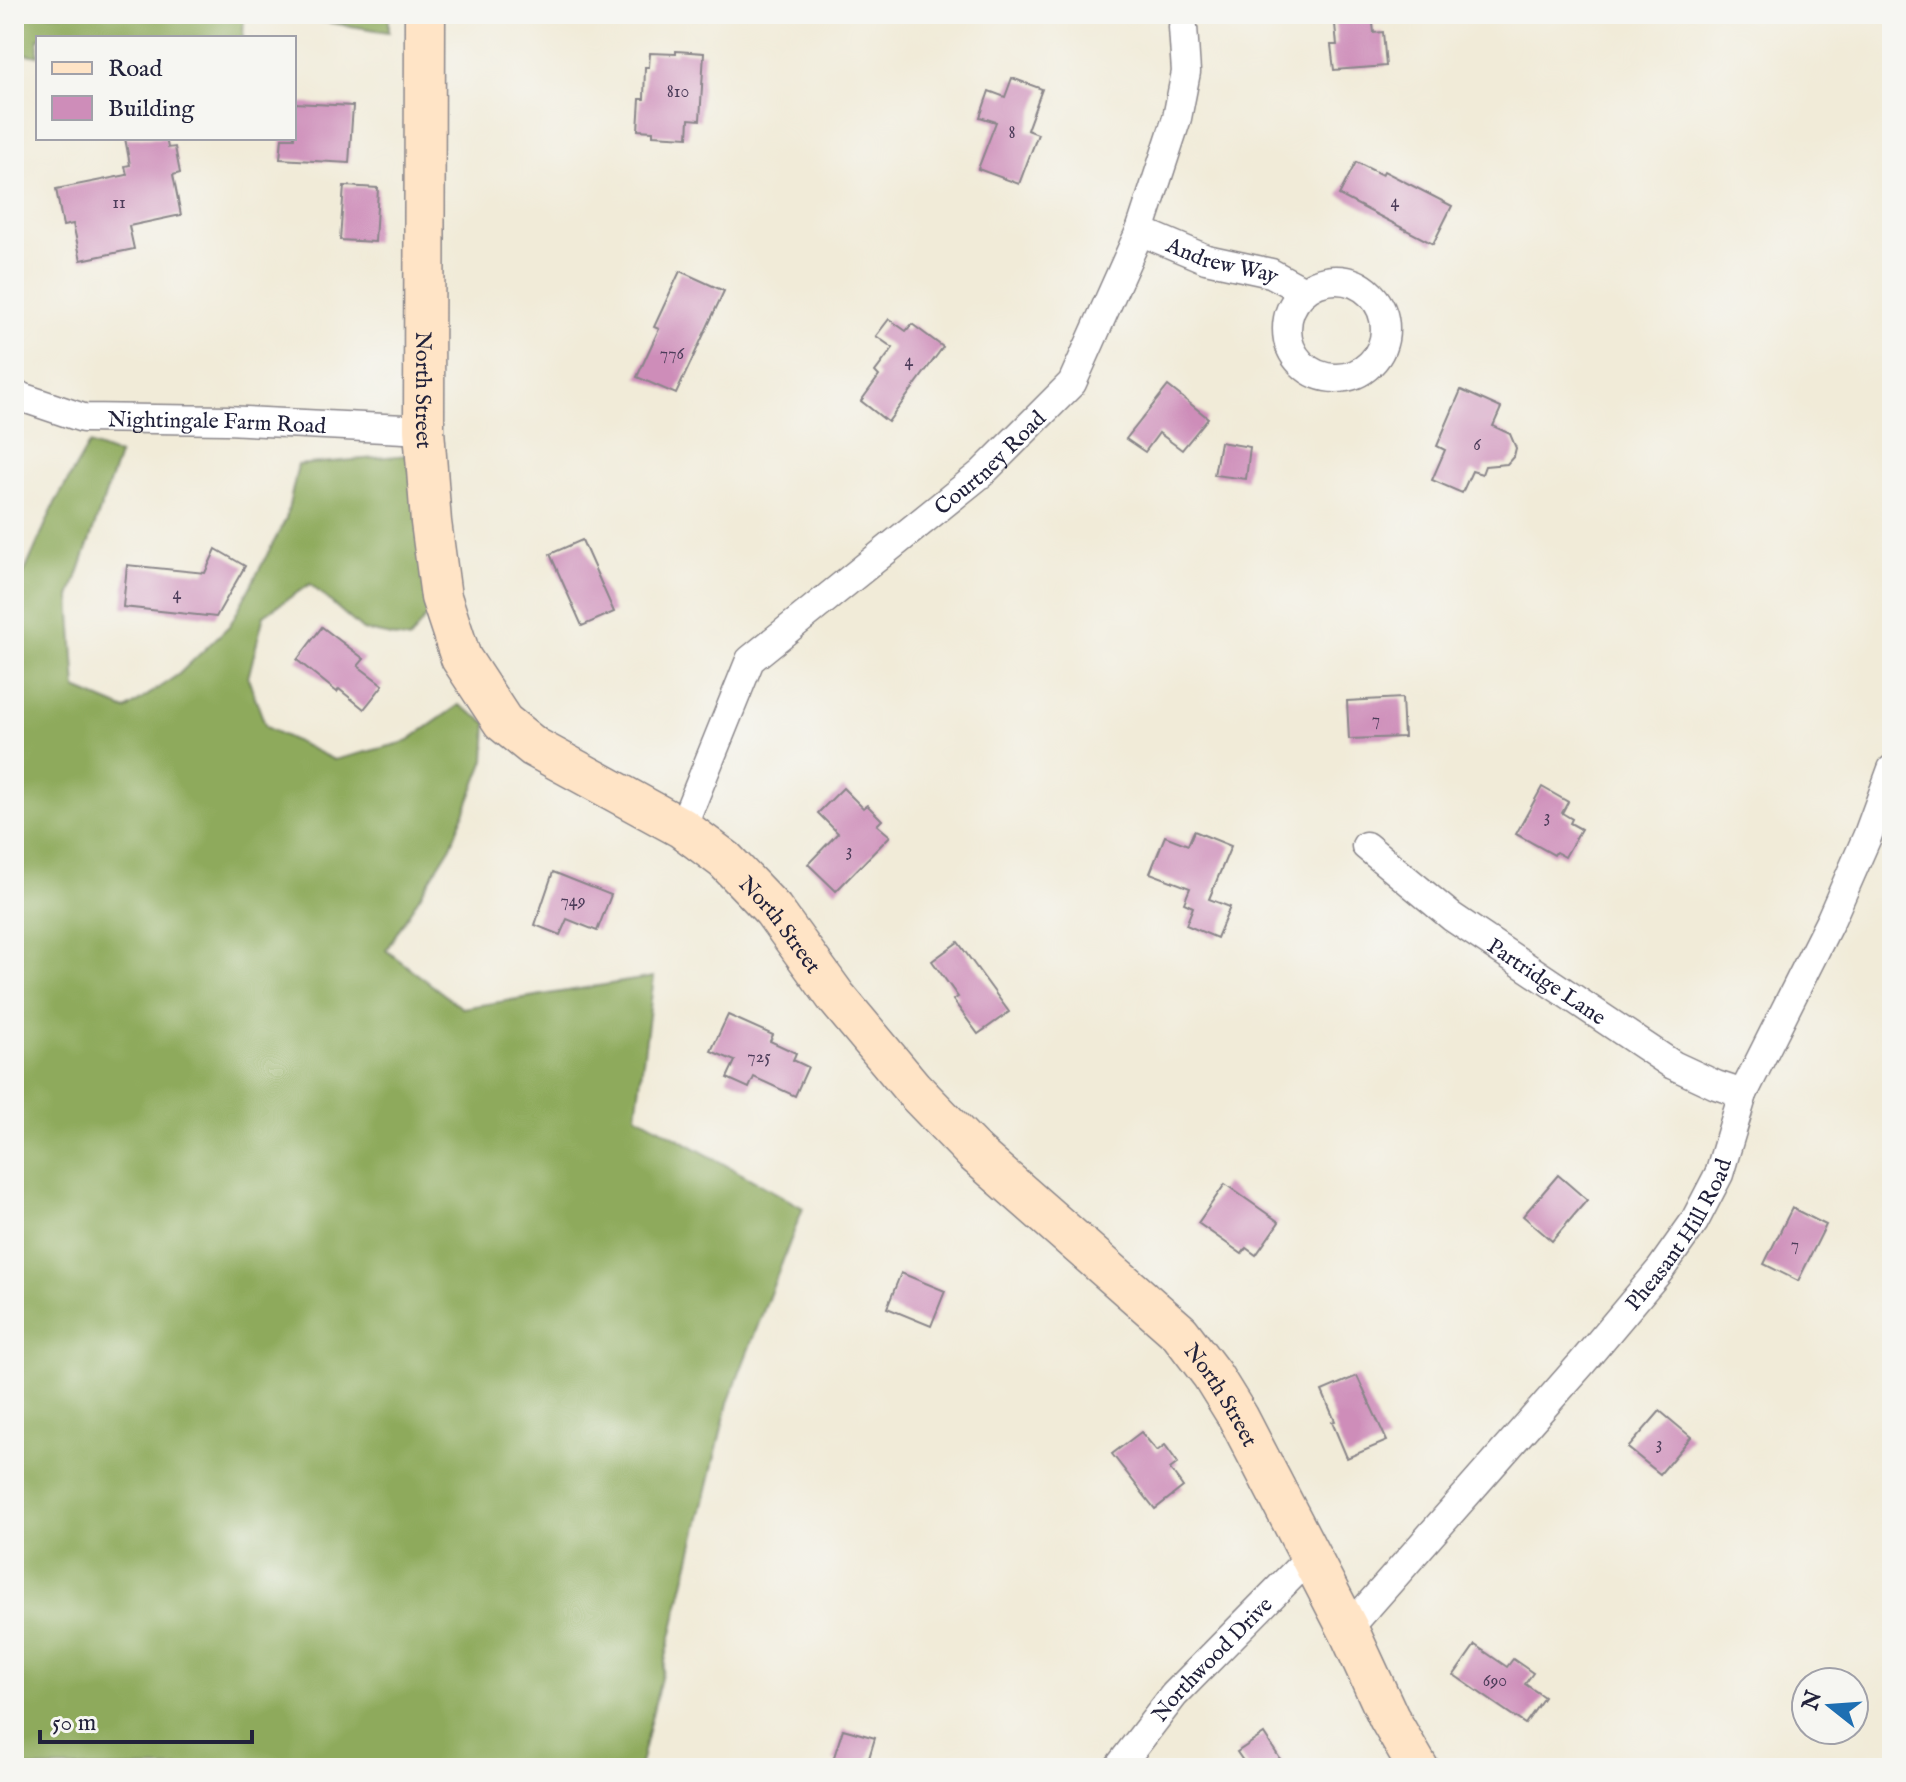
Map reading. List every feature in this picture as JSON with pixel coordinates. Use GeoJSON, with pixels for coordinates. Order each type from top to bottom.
{"type":"FeatureCollection","features":[{"type":"Feature","properties":{"kind":"street","name":"North Street"},"geometry":{"type":"LineString","coordinates":[[425,14],[424,430],[441,597],[461,658],[503,722],[534,747],[682,828],[725,860],[773,910],[836,997],[903,1078],[976,1154],[1180,1333],[1212,1375],[1238,1417],[1348,1629],[1389,1718],[1418,1768]]}},
{"type":"Feature","properties":{"kind":"street","name":"Courtney Road"},"geometry":{"type":"LineString","coordinates":[[682,828],[750,660],[982,473],[1072,383],[1140,231],[1183,96],[1186,72],[1183,27]]}},
{"type":"Feature","properties":{"kind":"street","name":"Andrew Way"},"geometry":{"type":"LineString","coordinates":[[1140,231],[1206,259],[1271,273],[1304,291]]}},
{"type":"Feature","properties":{"kind":"street","name":"Nightingale Farm Road"},"geometry":{"type":"LineString","coordinates":[[14,392],[83,418],[227,420],[424,430]]}},
{"type":"Feature","properties":{"kind":"street","name":"Pheasant Hill Road"},"geometry":{"type":"LineString","coordinates":[[1348,1629],[1582,1363],[1660,1270],[1694,1222],[1719,1174],[1743,1094],[1831,919],[1867,837],[1892,769]]}},
{"type":"Feature","properties":{"kind":"street","name":"Partridge Lane"},"geometry":{"type":"LineString","coordinates":[[1366,846],[1452,917],[1673,1065],[1743,1094]]}},
{"type":"Feature","properties":{"kind":"street","name":"Northwood Drive"},"geometry":{"type":"LineString","coordinates":[[1118,1768],[1174,1695],[1311,1556]]}},
{"type":"Feature","properties":{"kind":"green space"},"geometry":{"type":"Polygon","coordinates":[[[14,14],[244,14],[243,36],[36,36],[36,56],[14,52],[14,14]]]}},
{"type":"Feature","properties":{"kind":"green space"},"geometry":{"type":"Polygon","coordinates":[[[275,14],[389,14],[389,32],[275,14]]]}},
{"type":"Feature","properties":{"kind":"green space"},"geometry":{"type":"Polygon","coordinates":[[[89,444],[119,455],[70,597],[76,689],[126,710],[179,674],[230,625],[286,519],[298,465],[408,455],[431,610],[409,640],[363,630],[310,584],[264,615],[248,678],[266,727],[334,760],[406,742],[459,705],[487,723],[485,760],[451,846],[386,950],[462,1008],[654,977],[636,1115],[803,1208],[728,1403],[639,1768],[14,1768],[14,596],[55,503],[89,444]]]}},
{"type":"Feature","properties":{"kind":"building"},"geometry":{"type":"Polygon","coordinates":[[[1334,14],[1372,14],[1374,33],[1383,32],[1386,66],[1334,70],[1331,45],[1337,45],[1334,14]]]}},
{"type":"Feature","properties":{"kind":"building"},"geometry":{"type":"Polygon","coordinates":[[[676,51],[704,53],[700,120],[689,119],[688,137],[653,135],[653,131],[638,130],[640,99],[644,99],[645,67],[649,67],[650,53],[676,54],[676,51]]]}},
{"type":"Feature","properties":{"kind":"building"},"geometry":{"type":"Polygon","coordinates":[[[1012,78],[1042,89],[1027,130],[1038,134],[1019,184],[978,169],[996,122],[980,117],[989,91],[1005,97],[1012,78]]]}},
{"type":"Feature","properties":{"kind":"building"},"geometry":{"type":"Polygon","coordinates":[[[296,103],[353,106],[349,163],[280,159],[282,140],[296,140],[296,103]]]}},
{"type":"Feature","properties":{"kind":"building"},"geometry":{"type":"Polygon","coordinates":[[[125,140],[166,140],[168,148],[175,147],[180,173],[173,175],[181,215],[129,226],[134,249],[81,260],[73,224],[63,226],[56,189],[127,175],[125,166],[130,165],[125,140]]]}},
{"type":"Feature","properties":{"kind":"building"},"geometry":{"type":"Polygon","coordinates":[[[1356,162],[1382,175],[1384,171],[1452,206],[1433,244],[1339,195],[1356,162]]]}},
{"type":"Feature","properties":{"kind":"building"},"geometry":{"type":"Polygon","coordinates":[[[344,186],[378,188],[375,242],[340,240],[344,186]]]}},
{"type":"Feature","properties":{"kind":"building"},"geometry":{"type":"Polygon","coordinates":[[[680,271],[724,291],[676,394],[637,377],[659,329],[654,327],[680,271]]]}},
{"type":"Feature","properties":{"kind":"building"},"geometry":{"type":"Polygon","coordinates":[[[889,319],[906,331],[912,324],[943,347],[888,422],[861,401],[879,376],[875,372],[893,348],[876,336],[889,319]]]}},
{"type":"Feature","properties":{"kind":"building"},"geometry":{"type":"Polygon","coordinates":[[[1168,386],[1208,418],[1182,450],[1159,433],[1145,452],[1126,439],[1168,386]]]}},
{"type":"Feature","properties":{"kind":"building"},"geometry":{"type":"Polygon","coordinates":[[[1461,390],[1501,408],[1493,426],[1510,434],[1516,448],[1507,464],[1485,466],[1482,474],[1472,471],[1462,493],[1432,480],[1445,450],[1437,446],[1461,390]]]}},
{"type":"Feature","properties":{"kind":"building"},"geometry":{"type":"Polygon","coordinates":[[[1220,442],[1250,447],[1246,479],[1214,475],[1220,442]]]}},
{"type":"Feature","properties":{"kind":"building"},"geometry":{"type":"Polygon","coordinates":[[[582,540],[614,612],[582,626],[550,554],[582,540]]]}},
{"type":"Feature","properties":{"kind":"building"},"geometry":{"type":"Polygon","coordinates":[[[216,549],[245,566],[216,617],[123,607],[127,565],[205,573],[216,549]]]}},
{"type":"Feature","properties":{"kind":"building"},"geometry":{"type":"Polygon","coordinates":[[[322,627],[364,659],[358,666],[383,685],[364,709],[297,660],[322,627]]]}},
{"type":"Feature","properties":{"kind":"building"},"geometry":{"type":"Polygon","coordinates":[[[1402,698],[1404,737],[1349,739],[1347,701],[1402,698]]]}},
{"type":"Feature","properties":{"kind":"building"},"geometry":{"type":"Polygon","coordinates":[[[1542,787],[1568,802],[1562,813],[1572,819],[1570,823],[1581,829],[1565,857],[1556,852],[1554,855],[1516,834],[1542,787]]]}},
{"type":"Feature","properties":{"kind":"building"},"geometry":{"type":"Polygon","coordinates":[[[843,788],[863,808],[867,805],[882,820],[877,825],[890,836],[836,891],[808,864],[838,833],[818,813],[843,788]]]}},
{"type":"Feature","properties":{"kind":"building"},"geometry":{"type":"Polygon","coordinates":[[[1194,831],[1231,846],[1209,899],[1230,907],[1217,938],[1186,925],[1193,907],[1184,903],[1190,888],[1150,873],[1165,836],[1188,845],[1194,831]]]}},
{"type":"Feature","properties":{"kind":"building"},"geometry":{"type":"Polygon","coordinates":[[[553,872],[611,895],[597,931],[567,919],[560,935],[535,925],[553,872]]]}},
{"type":"Feature","properties":{"kind":"building"},"geometry":{"type":"Polygon","coordinates":[[[958,942],[1009,1012],[978,1034],[953,1000],[958,997],[932,961],[958,942]]]}},
{"type":"Feature","properties":{"kind":"building"},"geometry":{"type":"Polygon","coordinates":[[[728,1015],[773,1035],[770,1041],[796,1053],[793,1060],[808,1067],[795,1096],[754,1077],[749,1088],[727,1078],[735,1061],[711,1051],[728,1015]]]}},
{"type":"Feature","properties":{"kind":"building"},"geometry":{"type":"Polygon","coordinates":[[[1558,1175],[1587,1200],[1552,1241],[1523,1216],[1558,1175]]]}},
{"type":"Feature","properties":{"kind":"building"},"geometry":{"type":"Polygon","coordinates":[[[1225,1184],[1279,1222],[1256,1255],[1246,1248],[1242,1254],[1198,1223],[1225,1184]]]}},
{"type":"Feature","properties":{"kind":"building"},"geometry":{"type":"Polygon","coordinates":[[[1792,1208],[1826,1225],[1798,1281],[1764,1264],[1792,1208]]]}},
{"type":"Feature","properties":{"kind":"building"},"geometry":{"type":"Polygon","coordinates":[[[901,1273],[945,1291],[931,1326],[887,1308],[901,1273]]]}},
{"type":"Feature","properties":{"kind":"building"},"geometry":{"type":"Polygon","coordinates":[[[1357,1376],[1387,1441],[1347,1458],[1322,1391],[1357,1376]]]}},
{"type":"Feature","properties":{"kind":"building"},"geometry":{"type":"Polygon","coordinates":[[[1660,1411],[1691,1437],[1660,1474],[1628,1448],[1660,1411]]]}},
{"type":"Feature","properties":{"kind":"building"},"geometry":{"type":"Polygon","coordinates":[[[1141,1432],[1157,1451],[1165,1445],[1178,1463],[1170,1469],[1183,1487],[1155,1509],[1112,1454],[1141,1432]]]}},
{"type":"Feature","properties":{"kind":"building"},"geometry":{"type":"Polygon","coordinates":[[[1475,1645],[1507,1667],[1513,1659],[1533,1673],[1525,1684],[1544,1697],[1525,1724],[1454,1675],[1475,1645]]]}},
{"type":"Feature","properties":{"kind":"building"},"geometry":{"type":"Polygon","coordinates":[[[843,1729],[875,1738],[866,1768],[835,1768],[837,1761],[833,1760],[843,1729]]]}},
{"type":"Feature","properties":{"kind":"building"},"geometry":{"type":"Polygon","coordinates":[[[1264,1734],[1286,1768],[1248,1768],[1237,1752],[1264,1734]]]}}]}
